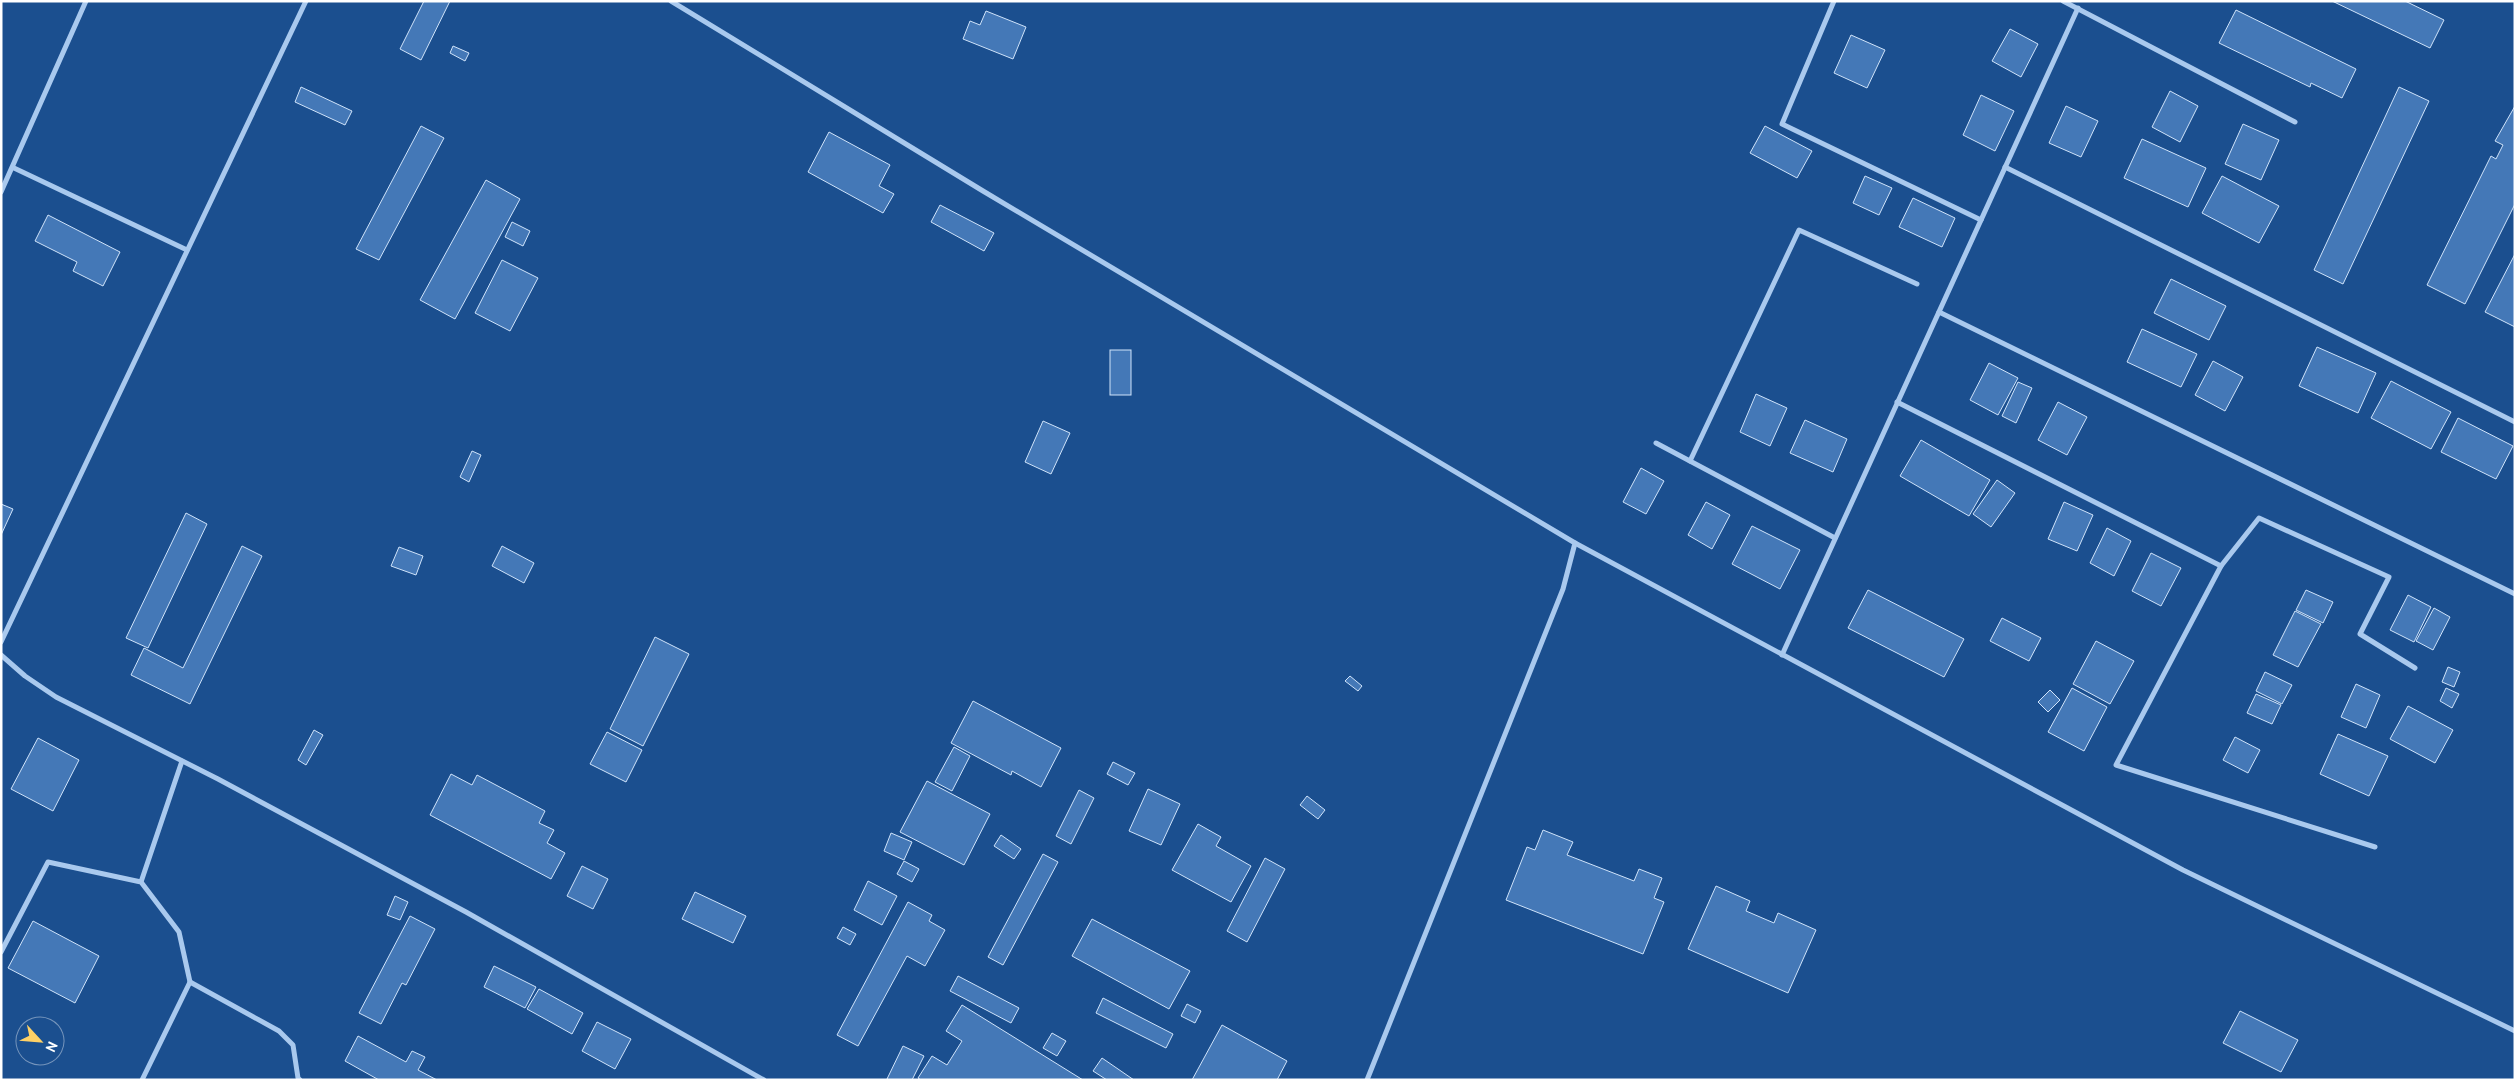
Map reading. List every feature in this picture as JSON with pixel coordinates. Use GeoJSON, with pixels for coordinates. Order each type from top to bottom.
{"type":"FeatureCollection","features":[{"type":"Feature","properties":{"kind":"street"},"geometry":{"type":"LineString","coordinates":[[1,192],[14,168],[86,1]]}},
{"type":"Feature","properties":{"kind":"street"},"geometry":{"type":"LineString","coordinates":[[1,642],[306,1]]}},
{"type":"Feature","properties":{"kind":"street"},"geometry":{"type":"LineString","coordinates":[[671,1],[983,190],[1575,543],[2183,870],[2515,1031]]}},
{"type":"Feature","properties":{"kind":"street"},"geometry":{"type":"LineString","coordinates":[[1834,1],[1782,124],[1980,220]]}},
{"type":"Feature","properties":{"kind":"street"},"geometry":{"type":"LineString","coordinates":[[2063,1],[2295,122]]}},
{"type":"Feature","properties":{"kind":"street"},"geometry":{"type":"LineString","coordinates":[[1782,655],[2078,8]]}},
{"type":"Feature","properties":{"kind":"street"},"geometry":{"type":"LineString","coordinates":[[2005,167],[2515,422]]}},
{"type":"Feature","properties":{"kind":"street"},"geometry":{"type":"LineString","coordinates":[[14,168],[187,250]]}},
{"type":"Feature","properties":{"kind":"street"},"geometry":{"type":"LineString","coordinates":[[1690,461],[1798,230],[1916,284]]}},
{"type":"Feature","properties":{"kind":"street"},"geometry":{"type":"LineString","coordinates":[[1939,312],[2515,594]]}},
{"type":"Feature","properties":{"kind":"street"},"geometry":{"type":"LineString","coordinates":[[1897,402],[2221,566]]}},
{"type":"Feature","properties":{"kind":"street"},"geometry":{"type":"LineString","coordinates":[[1656,443],[1835,538]]}},
{"type":"Feature","properties":{"kind":"street"},"geometry":{"type":"LineString","coordinates":[[2375,848],[2116,765],[2221,566],[2259,518],[2389,578],[2360,634],[2415,668]]}},
{"type":"Feature","properties":{"kind":"street"},"geometry":{"type":"LineString","coordinates":[[1367,1080],[1563,589],[1575,543]]}},
{"type":"Feature","properties":{"kind":"street"},"geometry":{"type":"LineString","coordinates":[[1,655],[25,676],[56,697],[182,761],[466,912],[764,1080]]}},
{"type":"Feature","properties":{"kind":"street"},"geometry":{"type":"LineString","coordinates":[[141,882],[182,761]]}},
{"type":"Feature","properties":{"kind":"street"},"geometry":{"type":"LineString","coordinates":[[1,952],[48,862],[141,882],[179,932],[190,982],[142,1080]]}},
{"type":"Feature","properties":{"kind":"street"},"geometry":{"type":"LineString","coordinates":[[190,982],[279,1031],[293,1045],[298,1078],[300,1080]]}},
{"type":"Feature","properties":{"kind":"building"},"geometry":{"type":"Polygon","coordinates":[[[424,1],[450,1],[421,60],[400,49],[424,1]]]}},
{"type":"Feature","properties":{"kind":"building"},"geometry":{"type":"Polygon","coordinates":[[[2332,1],[2405,1],[2444,20],[2430,48],[2332,1]]]}},
{"type":"Feature","properties":{"kind":"building"},"geometry":{"type":"Polygon","coordinates":[[[2236,10],[2356,69],[2342,98],[2311,83],[2310,87],[2219,43],[2236,10]]]}},
{"type":"Feature","properties":{"kind":"building"},"geometry":{"type":"Polygon","coordinates":[[[986,11],[1026,27],[1013,59],[963,39],[970,21],[980,25],[986,11]]]}},
{"type":"Feature","properties":{"kind":"building"},"geometry":{"type":"Polygon","coordinates":[[[2010,29],[2038,44],[2021,77],[1992,61],[2010,29]]]}},
{"type":"Feature","properties":{"kind":"building"},"geometry":{"type":"Polygon","coordinates":[[[1851,35],[1885,50],[1867,88],[1834,73],[1851,35]]]}},
{"type":"Feature","properties":{"kind":"building"},"geometry":{"type":"Polygon","coordinates":[[[453,46],[469,53],[465,61],[450,53],[453,46]]]}},
{"type":"Feature","properties":{"kind":"building"},"geometry":{"type":"Polygon","coordinates":[[[301,87],[352,111],[345,125],[295,102],[301,87]]]}},
{"type":"Feature","properties":{"kind":"building"},"geometry":{"type":"Polygon","coordinates":[[[2399,87],[2429,101],[2343,284],[2314,270],[2399,87]]]}},
{"type":"Feature","properties":{"kind":"building"},"geometry":{"type":"Polygon","coordinates":[[[2170,91],[2198,106],[2180,142],[2152,127],[2170,91]]]}},
{"type":"Feature","properties":{"kind":"building"},"geometry":{"type":"Polygon","coordinates":[[[1981,95],[2014,111],[1995,151],[1963,135],[1981,95]]]}},
{"type":"Feature","properties":{"kind":"building"},"geometry":{"type":"Polygon","coordinates":[[[2066,106],[2098,121],[2081,157],[2049,143],[2066,106]]]}},
{"type":"Feature","properties":{"kind":"building"},"geometry":{"type":"Polygon","coordinates":[[[2515,106],[2515,204],[2465,304],[2427,285],[2491,156],[2496,159],[2503,145],[2495,141],[2515,106]]]}},
{"type":"Feature","properties":{"kind":"building"},"geometry":{"type":"Polygon","coordinates":[[[2243,124],[2279,140],[2261,180],[2225,164],[2243,124]]]}},
{"type":"Feature","properties":{"kind":"building"},"geometry":{"type":"Polygon","coordinates":[[[421,126],[444,138],[379,260],[356,249],[421,126]]]}},
{"type":"Feature","properties":{"kind":"building"},"geometry":{"type":"Polygon","coordinates":[[[1765,126],[1812,151],[1797,178],[1750,153],[1765,126]]]}},
{"type":"Feature","properties":{"kind":"building"},"geometry":{"type":"Polygon","coordinates":[[[829,132],[890,165],[879,186],[894,194],[883,213],[808,172],[829,132]]]}},
{"type":"Feature","properties":{"kind":"building"},"geometry":{"type":"Polygon","coordinates":[[[2142,139],[2206,168],[2188,207],[2124,178],[2142,139]]]}},
{"type":"Feature","properties":{"kind":"building"},"geometry":{"type":"Polygon","coordinates":[[[1865,176],[1892,188],[1879,215],[1853,203],[1865,176]]]}},
{"type":"Feature","properties":{"kind":"building"},"geometry":{"type":"Polygon","coordinates":[[[2222,176],[2279,206],[2259,243],[2202,213],[2222,176]]]}},
{"type":"Feature","properties":{"kind":"building"},"geometry":{"type":"Polygon","coordinates":[[[486,180],[520,199],[455,319],[420,300],[486,180]]]}},
{"type":"Feature","properties":{"kind":"building"},"geometry":{"type":"Polygon","coordinates":[[[1913,198],[1955,218],[1942,247],[1899,227],[1913,198]]]}},
{"type":"Feature","properties":{"kind":"building"},"geometry":{"type":"Polygon","coordinates":[[[940,205],[994,233],[984,251],[931,222],[940,205]]]}},
{"type":"Feature","properties":{"kind":"building"},"geometry":{"type":"Polygon","coordinates":[[[48,215],[120,252],[103,286],[73,271],[77,262],[35,241],[48,215]]]}},
{"type":"Feature","properties":{"kind":"building"},"geometry":{"type":"Polygon","coordinates":[[[512,222],[530,231],[523,246],[505,237],[512,222]]]}},
{"type":"Feature","properties":{"kind":"building"},"geometry":{"type":"Polygon","coordinates":[[[2515,254],[2515,327],[2485,312],[2515,254]]]}},
{"type":"Feature","properties":{"kind":"building"},"geometry":{"type":"Polygon","coordinates":[[[502,260],[538,278],[510,331],[475,313],[502,260]]]}},
{"type":"Feature","properties":{"kind":"building"},"geometry":{"type":"Polygon","coordinates":[[[2171,279],[2226,306],[2209,340],[2154,313],[2171,279]]]}},
{"type":"Feature","properties":{"kind":"building"},"geometry":{"type":"Polygon","coordinates":[[[2142,329],[2197,354],[2181,387],[2127,362],[2142,329]]]}},
{"type":"Feature","properties":{"kind":"building"},"geometry":{"type":"Polygon","coordinates":[[[2317,347],[2376,373],[2358,413],[2299,386],[2317,347]]]}},
{"type":"Feature","properties":{"kind":"building"},"geometry":{"type":"Polygon","coordinates":[[[1110,350],[1131,350],[1131,395],[1110,395],[1110,350]]]}},
{"type":"Feature","properties":{"kind":"building"},"geometry":{"type":"Polygon","coordinates":[[[2213,361],[2243,377],[2225,411],[2195,395],[2213,361]]]}},
{"type":"Feature","properties":{"kind":"building"},"geometry":{"type":"Polygon","coordinates":[[[1989,363],[2018,378],[1998,415],[1970,400],[1989,363]]]}},
{"type":"Feature","properties":{"kind":"building"},"geometry":{"type":"Polygon","coordinates":[[[2391,381],[2451,412],[2431,449],[2371,418],[2391,381]]]}},
{"type":"Feature","properties":{"kind":"building"},"geometry":{"type":"Polygon","coordinates":[[[2018,382],[2032,388],[2016,423],[2002,416],[2018,382]]]}},
{"type":"Feature","properties":{"kind":"building"},"geometry":{"type":"Polygon","coordinates":[[[1756,394],[1787,408],[1770,446],[1740,432],[1756,394]]]}},
{"type":"Feature","properties":{"kind":"building"},"geometry":{"type":"Polygon","coordinates":[[[2058,402],[2087,417],[2067,455],[2038,440],[2058,402]]]}},
{"type":"Feature","properties":{"kind":"building"},"geometry":{"type":"Polygon","coordinates":[[[2458,418],[2513,446],[2496,479],[2441,452],[2458,418]]]}},
{"type":"Feature","properties":{"kind":"building"},"geometry":{"type":"Polygon","coordinates":[[[1805,420],[1847,439],[1833,472],[1790,453],[1805,420]]]}},
{"type":"Feature","properties":{"kind":"building"},"geometry":{"type":"Polygon","coordinates":[[[1043,421],[1070,433],[1051,474],[1025,462],[1043,421]]]}},
{"type":"Feature","properties":{"kind":"building"},"geometry":{"type":"Polygon","coordinates":[[[1921,440],[1990,480],[1969,516],[1900,476],[1921,440]]]}},
{"type":"Feature","properties":{"kind":"building"},"geometry":{"type":"Polygon","coordinates":[[[472,451],[481,455],[469,482],[460,477],[472,451]]]}},
{"type":"Feature","properties":{"kind":"building"},"geometry":{"type":"Polygon","coordinates":[[[1641,468],[1664,481],[1646,514],[1623,502],[1641,468]]]}},
{"type":"Feature","properties":{"kind":"building"},"geometry":{"type":"Polygon","coordinates":[[[1997,480],[2015,493],[1991,527],[1973,514],[1997,480]]]}},
{"type":"Feature","properties":{"kind":"building"},"geometry":{"type":"Polygon","coordinates":[[[1706,502],[1730,515],[1712,549],[1688,535],[1706,502]]]}},
{"type":"Feature","properties":{"kind":"building"},"geometry":{"type":"Polygon","coordinates":[[[2064,502],[2093,515],[2077,551],[2048,539],[2064,502]]]}},
{"type":"Feature","properties":{"kind":"building"},"geometry":{"type":"Polygon","coordinates":[[[1,504],[13,509],[1,535],[1,504]]]}},
{"type":"Feature","properties":{"kind":"building"},"geometry":{"type":"Polygon","coordinates":[[[186,513],[207,524],[148,648],[126,638],[186,513]]]}},
{"type":"Feature","properties":{"kind":"building"},"geometry":{"type":"Polygon","coordinates":[[[1752,526],[1800,550],[1780,589],[1732,564],[1752,526]]]}},
{"type":"Feature","properties":{"kind":"building"},"geometry":{"type":"Polygon","coordinates":[[[2107,528],[2131,541],[2114,576],[2090,563],[2107,528]]]}},
{"type":"Feature","properties":{"kind":"building"},"geometry":{"type":"Polygon","coordinates":[[[242,546],[262,556],[190,704],[131,675],[144,648],[183,668],[242,546]]]}},
{"type":"Feature","properties":{"kind":"building"},"geometry":{"type":"Polygon","coordinates":[[[502,546],[534,563],[524,583],[492,566],[502,546]]]}},
{"type":"Feature","properties":{"kind":"building"},"geometry":{"type":"Polygon","coordinates":[[[399,547],[423,556],[416,575],[391,566],[399,547]]]}},
{"type":"Feature","properties":{"kind":"building"},"geometry":{"type":"Polygon","coordinates":[[[2151,553],[2181,568],[2161,606],[2132,591],[2151,553]]]}},
{"type":"Feature","properties":{"kind":"building"},"geometry":{"type":"Polygon","coordinates":[[[1868,590],[1964,639],[1944,677],[1848,628],[1868,590]]]}},
{"type":"Feature","properties":{"kind":"building"},"geometry":{"type":"Polygon","coordinates":[[[2306,590],[2333,602],[2323,623],[2296,610],[2306,590]]]}},
{"type":"Feature","properties":{"kind":"building"},"geometry":{"type":"Polygon","coordinates":[[[2408,595],[2431,607],[2414,642],[2390,630],[2408,595]]]}},
{"type":"Feature","properties":{"kind":"building"},"geometry":{"type":"Polygon","coordinates":[[[2434,608],[2450,617],[2433,650],[2416,641],[2434,608]]]}},
{"type":"Feature","properties":{"kind":"building"},"geometry":{"type":"Polygon","coordinates":[[[2295,611],[2321,624],[2298,667],[2273,655],[2295,611]]]}},
{"type":"Feature","properties":{"kind":"building"},"geometry":{"type":"Polygon","coordinates":[[[2002,618],[2041,638],[2029,661],[1990,641],[2002,618]]]}},
{"type":"Feature","properties":{"kind":"building"},"geometry":{"type":"Polygon","coordinates":[[[655,637],[689,654],[643,746],[610,729],[655,637]]]}},
{"type":"Feature","properties":{"kind":"building"},"geometry":{"type":"Polygon","coordinates":[[[2096,641],[2134,661],[2110,704],[2073,684],[2096,641]]]}},
{"type":"Feature","properties":{"kind":"building"},"geometry":{"type":"Polygon","coordinates":[[[2448,667],[2460,672],[2454,687],[2442,682],[2448,667]]]}},
{"type":"Feature","properties":{"kind":"building"},"geometry":{"type":"Polygon","coordinates":[[[2265,672],[2292,685],[2282,704],[2256,691],[2265,672]]]}},
{"type":"Feature","properties":{"kind":"building"},"geometry":{"type":"Polygon","coordinates":[[[1350,676],[1362,686],[1358,691],[1345,681],[1350,676]]]}},
{"type":"Feature","properties":{"kind":"building"},"geometry":{"type":"Polygon","coordinates":[[[2356,684],[2380,695],[2366,728],[2341,717],[2356,684]]]}},
{"type":"Feature","properties":{"kind":"building"},"geometry":{"type":"Polygon","coordinates":[[[2072,688],[2107,707],[2084,751],[2048,732],[2072,688]]]}},
{"type":"Feature","properties":{"kind":"building"},"geometry":{"type":"Polygon","coordinates":[[[2446,688],[2459,694],[2452,708],[2440,701],[2446,688]]]}},
{"type":"Feature","properties":{"kind":"building"},"geometry":{"type":"Polygon","coordinates":[[[2050,690],[2060,700],[2048,712],[2038,702],[2050,690]]]}},
{"type":"Feature","properties":{"kind":"building"},"geometry":{"type":"Polygon","coordinates":[[[2256,694],[2281,705],[2272,724],[2247,713],[2256,694]]]}},
{"type":"Feature","properties":{"kind":"building"},"geometry":{"type":"Polygon","coordinates":[[[973,701],[1061,748],[1041,787],[1012,771],[1011,775],[951,743],[973,701]]]}},
{"type":"Feature","properties":{"kind":"building"},"geometry":{"type":"Polygon","coordinates":[[[2408,706],[2453,730],[2435,763],[2390,739],[2408,706]]]}},
{"type":"Feature","properties":{"kind":"building"},"geometry":{"type":"Polygon","coordinates":[[[314,730],[323,735],[306,765],[298,760],[314,730]]]}},
{"type":"Feature","properties":{"kind":"building"},"geometry":{"type":"Polygon","coordinates":[[[607,732],[642,750],[626,782],[590,764],[607,732]]]}},
{"type":"Feature","properties":{"kind":"building"},"geometry":{"type":"Polygon","coordinates":[[[2338,734],[2388,756],[2369,796],[2320,774],[2338,734]]]}},
{"type":"Feature","properties":{"kind":"building"},"geometry":{"type":"Polygon","coordinates":[[[2235,737],[2260,750],[2248,773],[2223,760],[2235,737]]]}},
{"type":"Feature","properties":{"kind":"building"},"geometry":{"type":"Polygon","coordinates":[[[38,738],[79,760],[53,811],[11,789],[38,738]]]}},
{"type":"Feature","properties":{"kind":"building"},"geometry":{"type":"Polygon","coordinates":[[[954,747],[970,756],[952,791],[935,782],[954,747]]]}},
{"type":"Feature","properties":{"kind":"building"},"geometry":{"type":"Polygon","coordinates":[[[1113,762],[1135,773],[1128,785],[1107,774],[1113,762]]]}},
{"type":"Feature","properties":{"kind":"building"},"geometry":{"type":"Polygon","coordinates":[[[451,774],[472,785],[477,775],[545,811],[539,823],[554,830],[547,843],[565,853],[551,879],[430,815],[451,774]]]}},
{"type":"Feature","properties":{"kind":"building"},"geometry":{"type":"Polygon","coordinates":[[[927,781],[990,814],[964,865],[900,832],[927,781]]]}},
{"type":"Feature","properties":{"kind":"building"},"geometry":{"type":"Polygon","coordinates":[[[1148,789],[1180,804],[1161,845],[1129,831],[1148,789]]]}},
{"type":"Feature","properties":{"kind":"building"},"geometry":{"type":"Polygon","coordinates":[[[1079,790],[1094,798],[1071,844],[1056,836],[1079,790]]]}},
{"type":"Feature","properties":{"kind":"building"},"geometry":{"type":"Polygon","coordinates":[[[1307,796],[1325,810],[1318,819],[1300,805],[1307,796]]]}},
{"type":"Feature","properties":{"kind":"building"},"geometry":{"type":"Polygon","coordinates":[[[1198,824],[1221,837],[1216,846],[1251,866],[1231,902],[1172,870],[1198,824]]]}},
{"type":"Feature","properties":{"kind":"building"},"geometry":{"type":"Polygon","coordinates":[[[1543,830],[1573,842],[1567,855],[1634,881],[1639,869],[1662,878],[1654,898],[1664,902],[1643,954],[1506,900],[1527,847],[1535,850],[1543,830]]]}},
{"type":"Feature","properties":{"kind":"building"},"geometry":{"type":"Polygon","coordinates":[[[891,833],[912,842],[904,860],[884,851],[891,833]]]}},
{"type":"Feature","properties":{"kind":"building"},"geometry":{"type":"Polygon","coordinates":[[[1001,835],[1021,849],[1014,859],[994,846],[1001,835]]]}},
{"type":"Feature","properties":{"kind":"building"},"geometry":{"type":"Polygon","coordinates":[[[1043,854],[1058,862],[1003,965],[988,957],[1043,854]]]}},
{"type":"Feature","properties":{"kind":"building"},"geometry":{"type":"Polygon","coordinates":[[[1265,858],[1285,869],[1247,942],[1227,931],[1265,858]]]}},
{"type":"Feature","properties":{"kind":"building"},"geometry":{"type":"Polygon","coordinates":[[[904,861],[919,869],[912,882],[897,874],[904,861]]]}},
{"type":"Feature","properties":{"kind":"building"},"geometry":{"type":"Polygon","coordinates":[[[582,866],[608,879],[593,909],[567,896],[582,866]]]}},
{"type":"Feature","properties":{"kind":"building"},"geometry":{"type":"Polygon","coordinates":[[[868,881],[897,896],[882,925],[854,910],[868,881]]]}},
{"type":"Feature","properties":{"kind":"building"},"geometry":{"type":"Polygon","coordinates":[[[1716,886],[1750,901],[1746,911],[1774,923],[1778,913],[1816,930],[1788,993],[1688,949],[1716,886]]]}},
{"type":"Feature","properties":{"kind":"building"},"geometry":{"type":"Polygon","coordinates":[[[695,892],[746,916],[733,943],[682,919],[695,892]]]}},
{"type":"Feature","properties":{"kind":"building"},"geometry":{"type":"Polygon","coordinates":[[[395,896],[408,902],[400,920],[387,915],[395,896]]]}},
{"type":"Feature","properties":{"kind":"building"},"geometry":{"type":"Polygon","coordinates":[[[908,902],[932,915],[929,921],[945,930],[925,966],[907,956],[858,1046],[837,1035],[908,902]]]}},
{"type":"Feature","properties":{"kind":"building"},"geometry":{"type":"Polygon","coordinates":[[[410,916],[435,929],[406,985],[402,983],[381,1024],[359,1013],[410,916]]]}},
{"type":"Feature","properties":{"kind":"building"},"geometry":{"type":"Polygon","coordinates":[[[1092,919],[1190,971],[1169,1009],[1072,956],[1092,919]]]}},
{"type":"Feature","properties":{"kind":"building"},"geometry":{"type":"Polygon","coordinates":[[[33,921],[99,956],[75,1003],[8,968],[33,921]]]}},
{"type":"Feature","properties":{"kind":"building"},"geometry":{"type":"Polygon","coordinates":[[[843,927],[856,934],[850,945],[837,938],[843,927]]]}},
{"type":"Feature","properties":{"kind":"building"},"geometry":{"type":"Polygon","coordinates":[[[494,966],[536,987],[525,1008],[484,987],[494,966]]]}},
{"type":"Feature","properties":{"kind":"building"},"geometry":{"type":"Polygon","coordinates":[[[958,976],[1019,1008],[1011,1023],[950,991],[958,976]]]}},
{"type":"Feature","properties":{"kind":"building"},"geometry":{"type":"Polygon","coordinates":[[[539,989],[583,1013],[572,1034],[527,1009],[539,989]]]}},
{"type":"Feature","properties":{"kind":"building"},"geometry":{"type":"Polygon","coordinates":[[[1103,998],[1173,1034],[1166,1048],[1096,1013],[1103,998]]]}},
{"type":"Feature","properties":{"kind":"building"},"geometry":{"type":"Polygon","coordinates":[[[1187,1004],[1201,1011],[1195,1023],[1181,1016],[1187,1004]]]}},
{"type":"Feature","properties":{"kind":"building"},"geometry":{"type":"Polygon","coordinates":[[[962,1005],[1083,1080],[921,1080],[918,1078],[932,1056],[947,1065],[962,1041],[946,1031],[962,1005]]]}},
{"type":"Feature","properties":{"kind":"building"},"geometry":{"type":"Polygon","coordinates":[[[2240,1011],[2298,1040],[2281,1072],[2223,1043],[2240,1011]]]}},
{"type":"Feature","properties":{"kind":"building"},"geometry":{"type":"Polygon","coordinates":[[[597,1022],[631,1039],[615,1069],[582,1051],[597,1022]]]}},
{"type":"Feature","properties":{"kind":"building"},"geometry":{"type":"Polygon","coordinates":[[[1222,1025],[1287,1061],[1277,1080],[1192,1080],[1222,1025]]]}},
{"type":"Feature","properties":{"kind":"building"},"geometry":{"type":"Polygon","coordinates":[[[1052,1033],[1066,1041],[1057,1056],[1043,1048],[1052,1033]]]}},
{"type":"Feature","properties":{"kind":"building"},"geometry":{"type":"Polygon","coordinates":[[[358,1036],[406,1062],[412,1051],[425,1057],[418,1070],[437,1080],[379,1080],[345,1061],[358,1036]]]}},
{"type":"Feature","properties":{"kind":"building"},"geometry":{"type":"Polygon","coordinates":[[[903,1046],[924,1056],[912,1080],[889,1080],[887,1079],[903,1046]]]}},
{"type":"Feature","properties":{"kind":"building"},"geometry":{"type":"Polygon","coordinates":[[[1102,1058],[1134,1080],[1107,1080],[1093,1071],[1102,1058]]]}}]}
